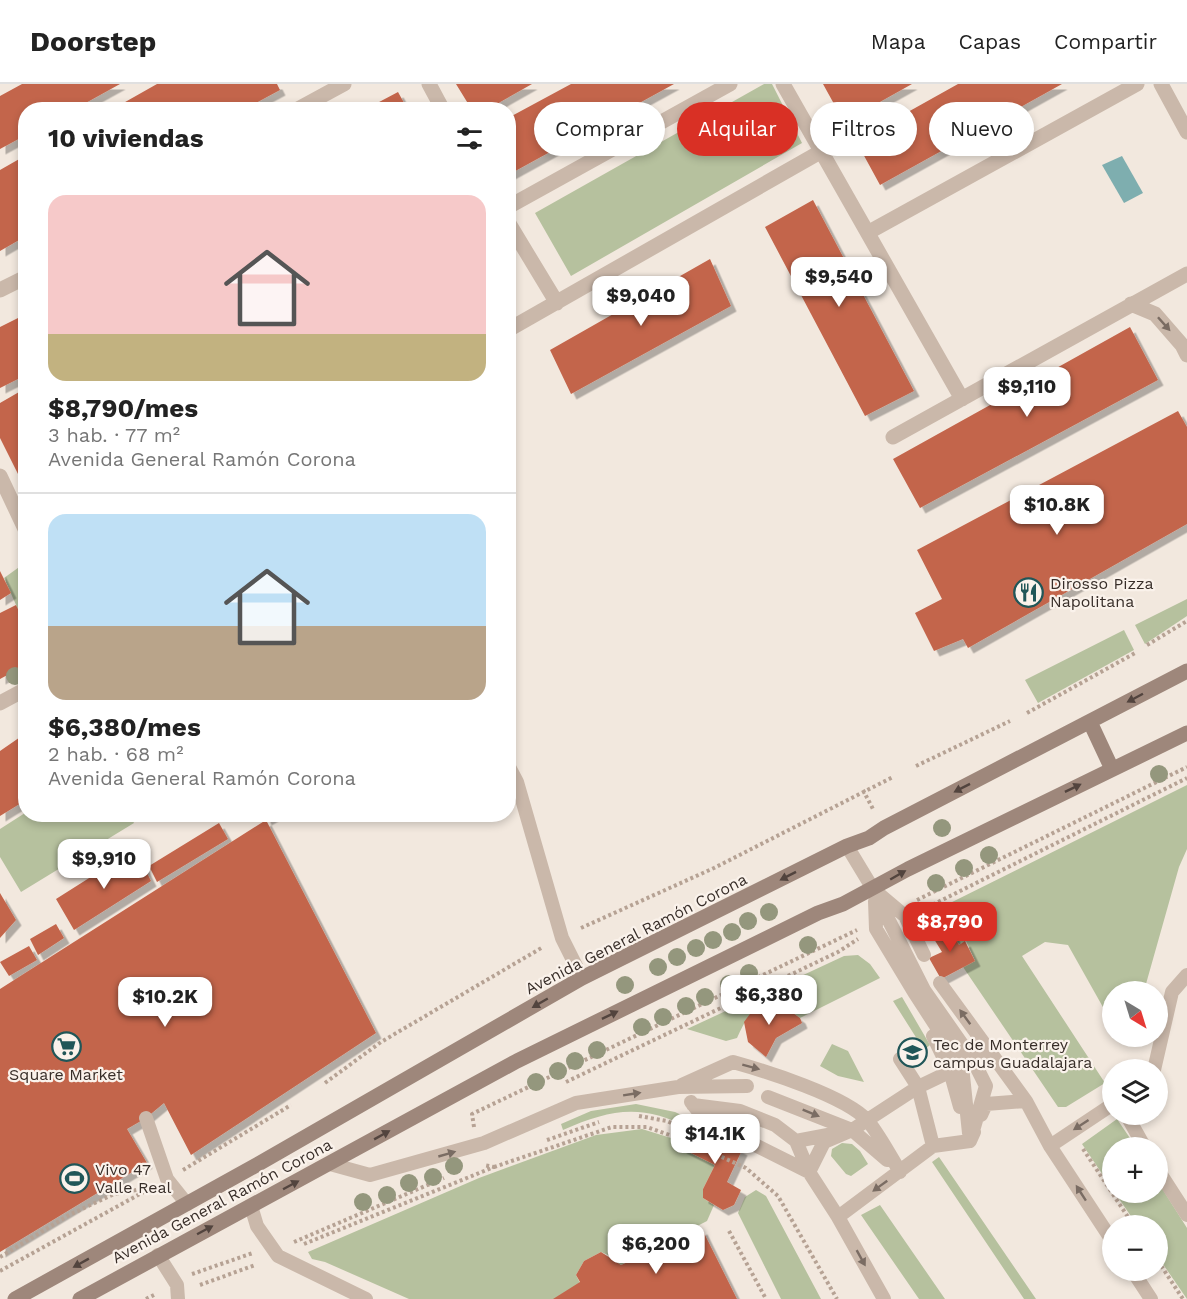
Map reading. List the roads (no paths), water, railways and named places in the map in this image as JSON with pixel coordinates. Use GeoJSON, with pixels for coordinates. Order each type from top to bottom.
{"type":"FeatureCollection","features":[{"type":"Feature","properties":{"kind":"main road","name":"Avenida General Ramón Corona"},"geometry":{"type":"LineString","coordinates":[[15,1299],[402,1083],[582,978],[847,846],[869,838],[884,828],[1187,671]]}},
{"type":"Feature","properties":{"kind":"main road"},"geometry":{"type":"LineString","coordinates":[[1090,722],[1112,769]]}},
{"type":"Feature","properties":{"kind":"main road","name":"Avenida General Ramón Corona"},"geometry":{"type":"LineString","coordinates":[[80,1299],[528,1056],[818,913],[843,904],[919,864],[1187,733]]}},
{"type":"Feature","properties":{"kind":"street"},"geometry":{"type":"LineString","coordinates":[[311,102],[344,84]]}},
{"type":"Feature","properties":{"kind":"street"},"geometry":{"type":"LineString","coordinates":[[429,84],[439,102]]}},
{"type":"Feature","properties":{"kind":"street"},"geometry":{"type":"LineString","coordinates":[[516,203],[730,84]]}},
{"type":"Feature","properties":{"kind":"street"},"geometry":{"type":"LineString","coordinates":[[783,84],[810,131]]}},
{"type":"Feature","properties":{"kind":"street"},"geometry":{"type":"LineString","coordinates":[[869,232],[1137,84]]}},
{"type":"Feature","properties":{"kind":"street"},"geometry":{"type":"LineString","coordinates":[[1161,84],[1187,132]]}},
{"type":"Feature","properties":{"kind":"street"},"geometry":{"type":"LineString","coordinates":[[516,326],[815,156]]}},
{"type":"Feature","properties":{"kind":"street"},"geometry":{"type":"LineString","coordinates":[[824,156],[962,399]]}},
{"type":"Feature","properties":{"kind":"street"},"geometry":{"type":"LineString","coordinates":[[516,235],[557,303]]}},
{"type":"Feature","properties":{"kind":"street"},"geometry":{"type":"LineString","coordinates":[[893,437],[1187,274]]}},
{"type":"Feature","properties":{"kind":"street"},"geometry":{"type":"LineString","coordinates":[[0,290],[18,281]]}},
{"type":"Feature","properties":{"kind":"street"},"geometry":{"type":"LineString","coordinates":[[1131,304],[1155,314],[1182,345],[1187,355]]}},
{"type":"Feature","properties":{"kind":"street"},"geometry":{"type":"LineString","coordinates":[[0,476],[18,514]]}},
{"type":"Feature","properties":{"kind":"street"},"geometry":{"type":"LineString","coordinates":[[0,703],[18,693]]}},
{"type":"Feature","properties":{"kind":"lane"},"geometry":{"type":"LineString","coordinates":[[516,780],[562,938],[582,978]]}},
{"type":"Feature","properties":{"kind":"lane"},"geometry":{"type":"LineString","coordinates":[[847,846],[873,889],[962,1066],[970,1141]]}},
{"type":"Feature","properties":{"kind":"lane"},"geometry":{"type":"LineString","coordinates":[[873,889],[900,913],[924,955]]}},
{"type":"Feature","properties":{"kind":"lane"},"geometry":{"type":"LineString","coordinates":[[873,889],[877,924],[914,992],[962,1066]]}},
{"type":"Feature","properties":{"kind":"lane"},"geometry":{"type":"LineString","coordinates":[[1157,1059],[1172,992],[1187,975]]}},
{"type":"Feature","properties":{"kind":"lane"},"geometry":{"type":"LineString","coordinates":[[940,982],[1026,1101],[1050,1146],[1102,1225]]}},
{"type":"Feature","properties":{"kind":"lane"},"geometry":{"type":"LineString","coordinates":[[908,996],[939,1045],[986,1086],[970,1141]]}},
{"type":"Feature","properties":{"kind":"lane"},"geometry":{"type":"LineString","coordinates":[[810,1172],[824,1142],[852,1130],[918,1086],[991,1052]]}},
{"type":"Feature","properties":{"kind":"lane"},"geometry":{"type":"LineString","coordinates":[[900,1059],[918,1086],[933,1146]]}},
{"type":"Feature","properties":{"kind":"lane"},"geometry":{"type":"LineString","coordinates":[[678,1087],[733,1062],[771,1074],[841,1102],[867,1120],[900,1172]]}},
{"type":"Feature","properties":{"kind":"lane"},"geometry":{"type":"LineString","coordinates":[[330,1164],[370,1175],[576,1103],[678,1087],[747,1086]]}},
{"type":"Feature","properties":{"kind":"lane"},"geometry":{"type":"LineString","coordinates":[[678,1087],[702,1116],[732,1134]]}},
{"type":"Feature","properties":{"kind":"lane"},"geometry":{"type":"LineString","coordinates":[[768,1097],[852,1130],[900,1172]]}},
{"type":"Feature","properties":{"kind":"lane"},"geometry":{"type":"LineString","coordinates":[[970,1141],[986,1104],[1026,1101]]}},
{"type":"Feature","properties":{"kind":"lane"},"geometry":{"type":"LineString","coordinates":[[693,1105],[740,1111],[775,1125],[796,1141],[810,1172],[884,1299]]}},
{"type":"Feature","properties":{"kind":"lane"},"geometry":{"type":"LineString","coordinates":[[1050,1146],[1102,1111]]}},
{"type":"Feature","properties":{"kind":"lane"},"geometry":{"type":"LineString","coordinates":[[146,1118],[167,1179],[187,1204]]}},
{"type":"Feature","properties":{"kind":"lane"},"geometry":{"type":"LineString","coordinates":[[796,1141],[852,1130]]}},
{"type":"Feature","properties":{"kind":"lane"},"geometry":{"type":"LineString","coordinates":[[838,1217],[933,1146],[970,1141]]}},
{"type":"Feature","properties":{"kind":"lane"},"geometry":{"type":"LineString","coordinates":[[749,1142],[810,1172]]}},
{"type":"Feature","properties":{"kind":"lane"},"geometry":{"type":"LineString","coordinates":[[1168,1186],[1187,1215]]}},
{"type":"Feature","properties":{"kind":"lane"},"geometry":{"type":"LineString","coordinates":[[251,1206],[257,1226],[273,1252],[366,1299]]}},
{"type":"Feature","properties":{"kind":"lane"},"geometry":{"type":"LineString","coordinates":[[158,1255],[177,1292]]}},
{"type":"Feature","properties":{"kind":"lane"},"geometry":{"type":"LineString","coordinates":[[1139,1281],[1151,1299]]}},
{"type":"Feature","properties":{"kind":"water"},"geometry":{"type":"Polygon","coordinates":[[[1122,156],[1143,193],[1124,203],[1102,165],[1122,156]]]}},
{"type":"Feature","properties":{"kind":"place","name":"Dirosso Pizza Napolitana"},"geometry":{"type":"Point","coordinates":[1029,592]}},
{"type":"Feature","properties":{"kind":"place","name":"Square Market"},"geometry":{"type":"Point","coordinates":[66,1046]}},
{"type":"Feature","properties":{"kind":"place","name":"Tec de Monterrey campus Guadalajara"},"geometry":{"type":"Point","coordinates":[912,1053]}},
{"type":"Feature","properties":{"kind":"place","name":"Vivo 47 Valle Real"},"geometry":{"type":"Point","coordinates":[74,1178]}}]}
